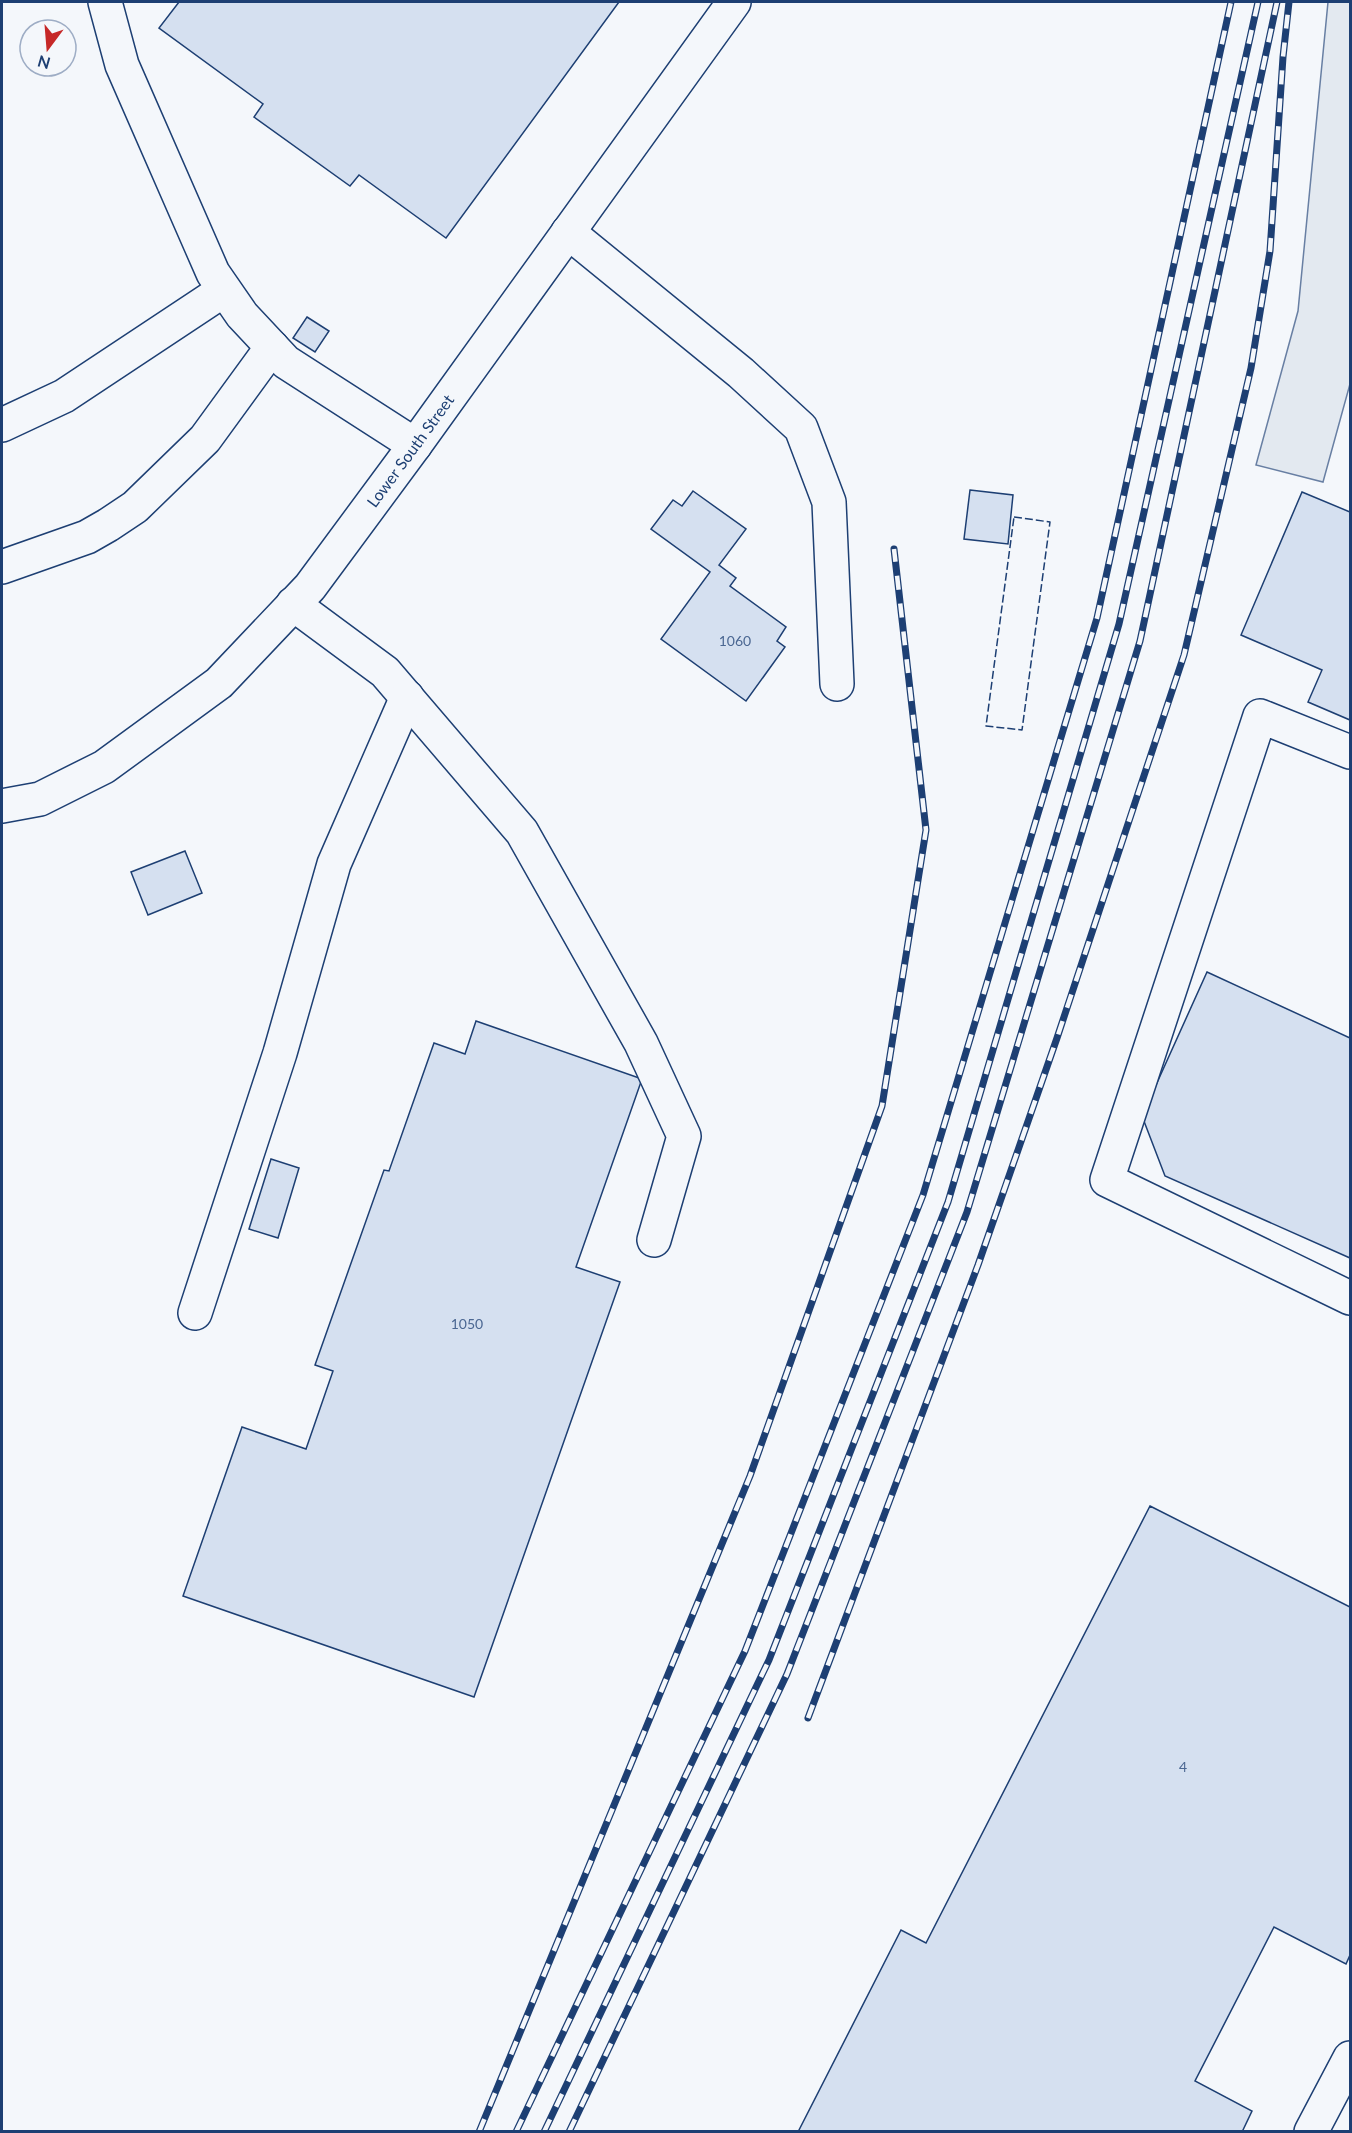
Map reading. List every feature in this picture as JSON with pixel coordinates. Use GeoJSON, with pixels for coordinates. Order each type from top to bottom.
{"type":"FeatureCollection","features":[{"type":"Feature","properties":{"kind":"street"},"geometry":{"type":"LineString","coordinates":[[105,2],[122,65],[213,273],[224,290],[242,315],[286,362],[415,445]]}},
{"type":"Feature","properties":{"kind":"street","name":"Lower South Street"},"geometry":{"type":"LineString","coordinates":[[2,806],[40,799],[104,766],[219,684],[310,586],[415,445],[734,2]]}},
{"type":"Feature","properties":{"kind":"street"},"geometry":{"type":"LineString","coordinates":[[568,232],[741,373],[801,428],[829,502],[837,684]]}},
{"type":"Feature","properties":{"kind":"street"},"geometry":{"type":"LineString","coordinates":[[2,425],[64,396],[224,290]]}},
{"type":"Feature","properties":{"kind":"street"},"geometry":{"type":"LineString","coordinates":[[2,567],[87,537],[135,507],[206,439],[272,347]]}},
{"type":"Feature","properties":{"kind":"street"},"geometry":{"type":"LineString","coordinates":[[293,604],[385,672],[522,832],[646,1053],[684,1136],[654,1240]]}},
{"type":"Feature","properties":{"kind":"street"},"geometry":{"type":"LineString","coordinates":[[195,1313],[280,1053],[334,864],[407,698]]}},
{"type":"Feature","properties":{"kind":"street"},"geometry":{"type":"LineString","coordinates":[[1350,752],[1260,716],[1107,1180],[1350,1298]]}},
{"type":"Feature","properties":{"kind":"street"},"geometry":{"type":"LineString","coordinates":[[1311,2132],[1350,2058]]}},
{"type":"Feature","properties":{"kind":"shaded area"},"geometry":{"type":"Polygon","coordinates":[[[1328,2],[1350,2],[1350,384],[1323,482],[1256,465],[1298,311],[1328,2]]]}},
{"type":"Feature","properties":{"kind":"building"},"geometry":{"type":"Polygon","coordinates":[[[179,2],[619,2],[446,238],[359,175],[350,186],[254,117],[263,104],[159,28],[179,2]]]}},
{"type":"Feature","properties":{"kind":"building"},"geometry":{"type":"Polygon","coordinates":[[[307,317],[329,331],[315,352],[293,338],[307,317]]]}},
{"type":"Feature","properties":{"kind":"building"},"geometry":{"type":"Polygon","coordinates":[[[970,490],[1013,495],[1008,544],[964,539],[970,490]]]}},
{"type":"Feature","properties":{"kind":"building"},"geometry":{"type":"Polygon","coordinates":[[[693,491],[746,529],[719,565],[736,578],[730,586],[786,627],[777,641],[785,647],[746,701],[661,639],[710,572],[651,529],[673,500],[682,506],[693,491]]]}},
{"type":"Feature","properties":{"kind":"building"},"geometry":{"type":"Polygon","coordinates":[[[1302,492],[1350,512],[1350,720],[1308,702],[1322,670],[1241,635],[1302,492]]]}},
{"type":"Feature","properties":{"kind":"building"},"geometry":{"type":"Polygon","coordinates":[[[185,851],[202,893],[148,915],[131,872],[185,851]]]}},
{"type":"Feature","properties":{"kind":"building"},"geometry":{"type":"Polygon","coordinates":[[[1207,972],[1350,1038],[1350,1258],[1165,1176],[1142,1116],[1207,972]]]}},
{"type":"Feature","properties":{"kind":"building"},"geometry":{"type":"Polygon","coordinates":[[[476,1021],[642,1079],[576,1267],[620,1282],[474,1697],[183,1596],[242,1427],[306,1449],[333,1371],[315,1365],[384,1170],[389,1171],[434,1043],[465,1054],[476,1021]]]}},
{"type":"Feature","properties":{"kind":"building"},"geometry":{"type":"Polygon","coordinates":[[[271,1159],[299,1168],[278,1238],[249,1229],[271,1159]]]}},
{"type":"Feature","properties":{"kind":"building"},"geometry":{"type":"Polygon","coordinates":[[[1150,1506],[1350,1607],[1350,1955],[1346,1964],[1274,1927],[1195,2081],[1252,2111],[1242,2132],[798,2132],[901,1930],[926,1943],[1150,1506]]]}},
{"type":"Feature","properties":{"kind":"railway"},"geometry":{"type":"LineString","coordinates":[[516,2132],[745,1651],[923,1195],[1097,618],[1231,2]]}},
{"type":"Feature","properties":{"kind":"railway"},"geometry":{"type":"LineString","coordinates":[[544,2132],[769,1660],[948,1202],[1119,624],[1258,2]]}},
{"type":"Feature","properties":{"kind":"railway"},"geometry":{"type":"LineString","coordinates":[[569,2132],[787,1674],[967,1212],[1140,641],[1277,2]]}},
{"type":"Feature","properties":{"kind":"railway"},"geometry":{"type":"LineString","coordinates":[[808,1718],[978,1265],[1057,1038],[1184,655],[1251,368],[1270,251],[1289,2]]}},
{"type":"Feature","properties":{"kind":"railway"},"geometry":{"type":"LineString","coordinates":[[479,2132],[750,1476],[882,1106],[926,830],[894,549]]}},
{"type":"Feature","properties":{"kind":"fence"},"geometry":{"type":"LineString","coordinates":[[1014,517],[1050,522],[1022,730],[986,726],[1014,517]]}}]}
